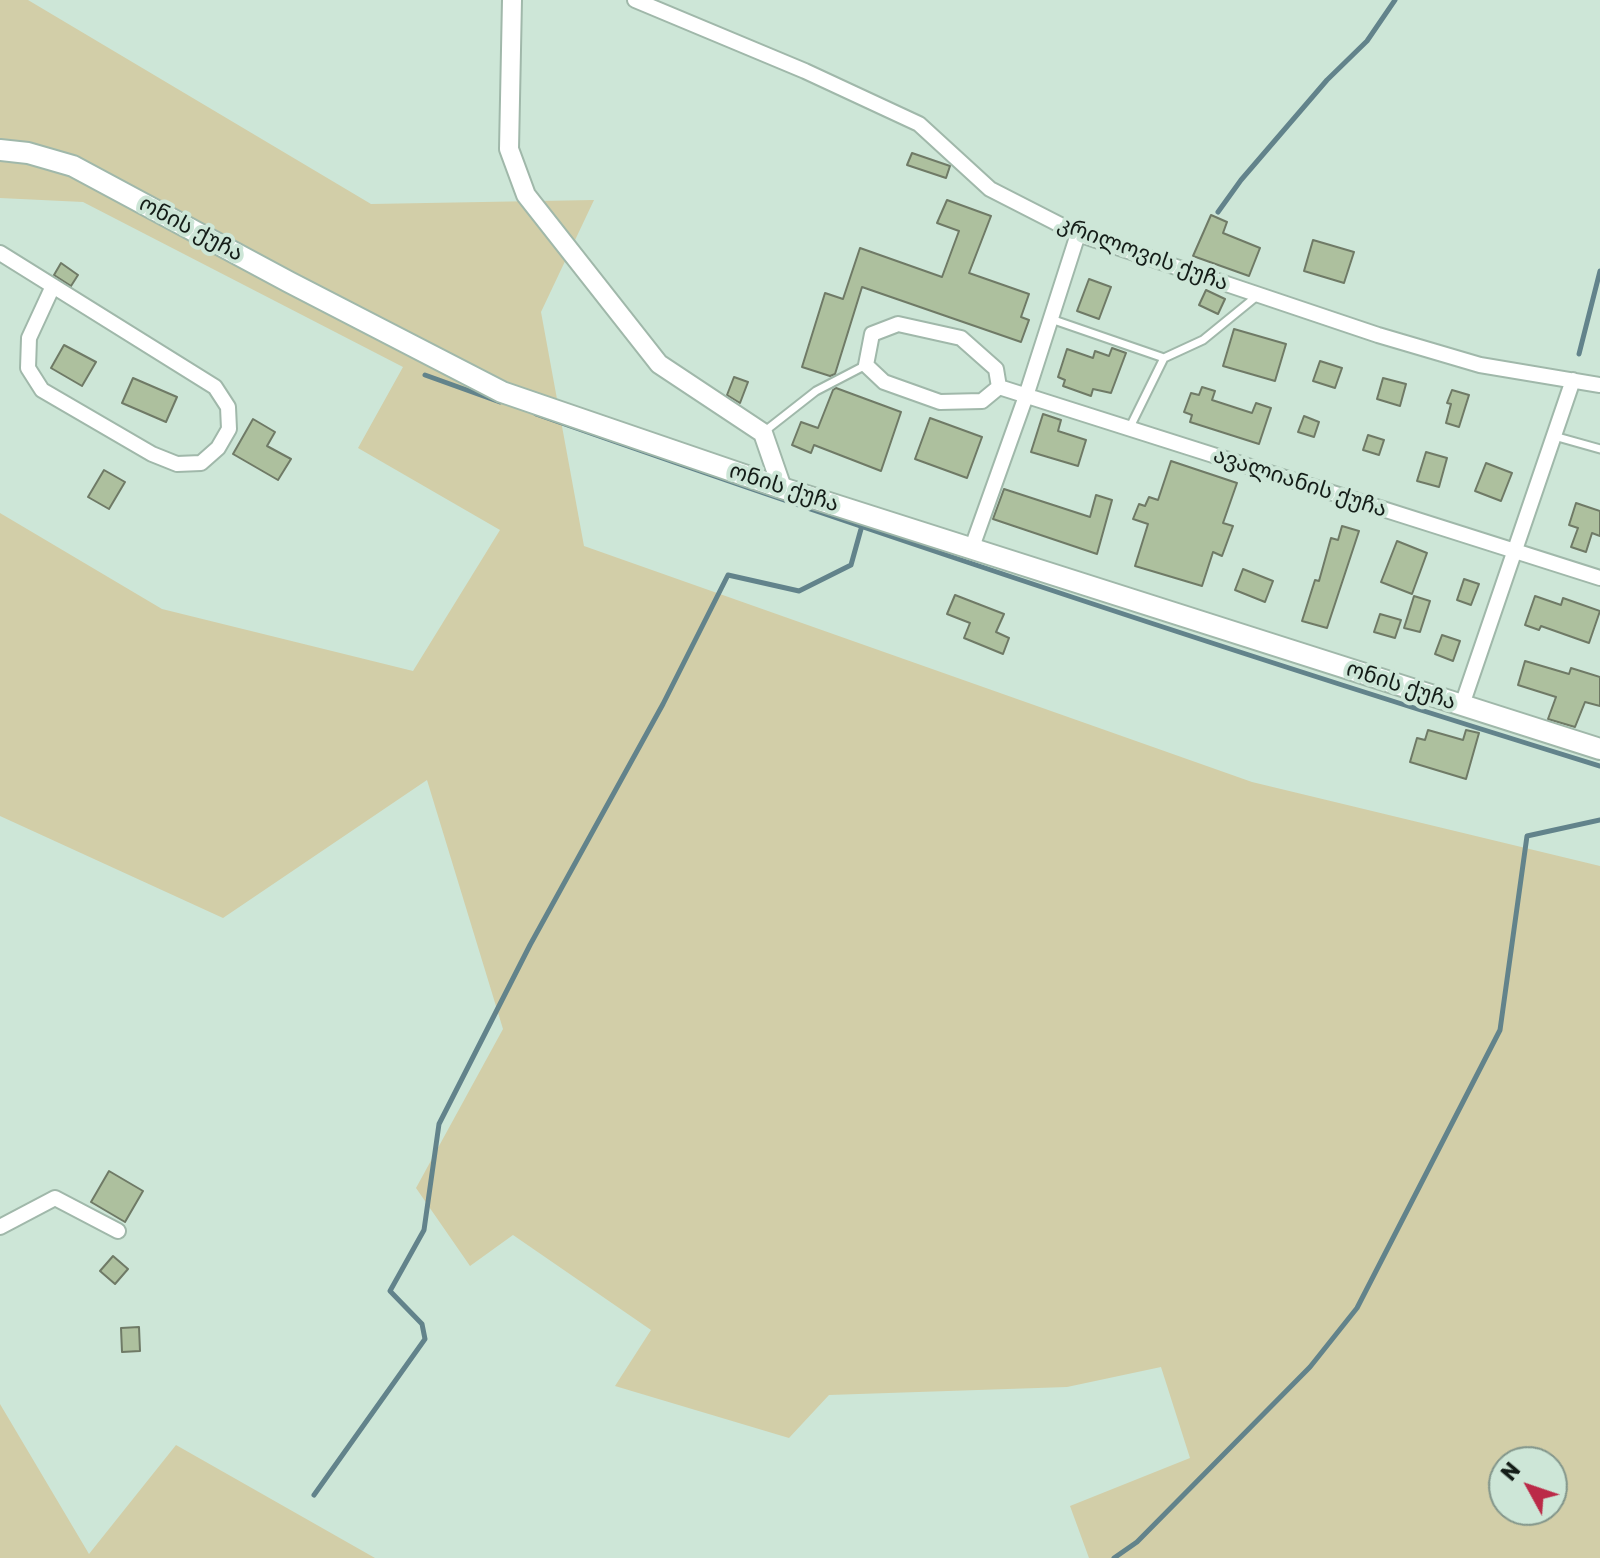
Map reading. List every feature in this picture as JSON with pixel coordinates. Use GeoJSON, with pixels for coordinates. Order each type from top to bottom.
{"type":"FeatureCollection","features":[{"type":"Feature","properties":{"kind":"main road","name":"ონის ქუჩა"},"geometry":{"type":"LineString","coordinates":[[0,150],[28,153],[73,166],[502,392],[971,550],[1600,749]]}},
{"type":"Feature","properties":{"kind":"street"},"geometry":{"type":"LineString","coordinates":[[512,0],[509,149],[526,195],[659,364],[763,433],[782,488]]}},
{"type":"Feature","properties":{"kind":"street","name":"კრილოვის ქუჩა"},"geometry":{"type":"LineString","coordinates":[[635,0],[805,71],[919,124],[990,189],[1078,234],[1257,296],[1480,365],[1600,385]]}},
{"type":"Feature","properties":{"kind":"street"},"geometry":{"type":"LineString","coordinates":[[971,550],[1026,396],[1078,234]]}},
{"type":"Feature","properties":{"kind":"street"},"geometry":{"type":"LineString","coordinates":[[0,253],[53,286],[215,387],[228,407],[229,429],[218,448],[201,463],[177,464],[152,454],[42,390],[28,368],[29,338],[53,286]]}},
{"type":"Feature","properties":{"kind":"street"},"geometry":{"type":"LineString","coordinates":[[898,324],[961,338],[996,369],[999,387],[982,401],[940,402],[884,382],[866,365],[872,334],[898,324]]}},
{"type":"Feature","properties":{"kind":"street"},"geometry":{"type":"LineString","coordinates":[[1462,705],[1573,380]]}},
{"type":"Feature","properties":{"kind":"street","name":"ავალიანის ქუჩა"},"geometry":{"type":"LineString","coordinates":[[999,387],[1600,578]]}},
{"type":"Feature","properties":{"kind":"street"},"geometry":{"type":"LineString","coordinates":[[0,1227],[55,1198],[118,1231]]}},
{"type":"Feature","properties":{"kind":"lane"},"geometry":{"type":"LineString","coordinates":[[1129,429],[1164,358],[1203,340],[1257,296]]}},
{"type":"Feature","properties":{"kind":"lane"},"geometry":{"type":"LineString","coordinates":[[1051,319],[1164,358]]}},
{"type":"Feature","properties":{"kind":"lane"},"geometry":{"type":"LineString","coordinates":[[763,433],[816,391],[866,365]]}},
{"type":"Feature","properties":{"kind":"lane"},"geometry":{"type":"LineString","coordinates":[[1554,436],[1600,449]]}},
{"type":"Feature","properties":{"kind":"shaded area"},"geometry":{"type":"Polygon","coordinates":[[[0,0],[28,0],[371,204],[594,200],[541,312],[584,546],[1252,782],[1600,866],[1600,1558],[1089,1558],[1070,1506],[1190,1458],[1161,1367],[1067,1387],[829,1395],[789,1438],[615,1386],[651,1330],[513,1235],[470,1266],[416,1188],[503,1029],[427,780],[223,918],[0,816],[0,513],[162,609],[413,671],[500,530],[358,448],[403,367],[83,202],[0,198],[0,0]]]}},
{"type":"Feature","properties":{"kind":"shaded area"},"geometry":{"type":"Polygon","coordinates":[[[0,1404],[89,1554],[176,1445],[375,1558],[0,1558],[0,1404]]]}},
{"type":"Feature","properties":{"kind":"building"},"geometry":{"type":"Polygon","coordinates":[[[912,153],[950,166],[946,178],[907,165],[912,153]]]}},
{"type":"Feature","properties":{"kind":"building"},"geometry":{"type":"Polygon","coordinates":[[[947,200],[991,216],[969,273],[1029,294],[1021,317],[1029,320],[1021,342],[862,287],[835,374],[830,376],[802,367],[825,293],[843,299],[860,248],[942,277],[959,231],[937,223],[947,200]]]}},
{"type":"Feature","properties":{"kind":"building"},"geometry":{"type":"Polygon","coordinates":[[[1211,215],[1227,222],[1223,233],[1260,248],[1249,276],[1193,256],[1211,215]]]}},
{"type":"Feature","properties":{"kind":"building"},"geometry":{"type":"Polygon","coordinates":[[[1313,240],[1354,252],[1344,283],[1304,271],[1313,240]]]}},
{"type":"Feature","properties":{"kind":"building"},"geometry":{"type":"Polygon","coordinates":[[[61,263],[78,275],[71,286],[54,275],[61,263]]]}},
{"type":"Feature","properties":{"kind":"building"},"geometry":{"type":"Polygon","coordinates":[[[1089,279],[1111,287],[1099,319],[1077,311],[1089,279]]]}},
{"type":"Feature","properties":{"kind":"building"},"geometry":{"type":"Polygon","coordinates":[[[1206,290],[1225,299],[1218,314],[1199,305],[1206,290]]]}},
{"type":"Feature","properties":{"kind":"building"},"geometry":{"type":"Polygon","coordinates":[[[1234,329],[1286,344],[1275,381],[1223,366],[1234,329]]]}},
{"type":"Feature","properties":{"kind":"building"},"geometry":{"type":"Polygon","coordinates":[[[64,345],[96,362],[82,386],[51,368],[64,345]]]}},
{"type":"Feature","properties":{"kind":"building"},"geometry":{"type":"Polygon","coordinates":[[[1112,348],[1126,353],[1111,393],[1093,389],[1091,396],[1063,386],[1065,380],[1058,377],[1067,349],[1093,358],[1095,351],[1109,356],[1112,348]]]}},
{"type":"Feature","properties":{"kind":"building"},"geometry":{"type":"Polygon","coordinates":[[[1320,361],[1342,368],[1335,388],[1313,381],[1320,361]]]}},
{"type":"Feature","properties":{"kind":"building"},"geometry":{"type":"Polygon","coordinates":[[[734,377],[748,382],[740,403],[727,395],[734,377]]]}},
{"type":"Feature","properties":{"kind":"building"},"geometry":{"type":"Polygon","coordinates":[[[133,378],[177,397],[166,422],[122,403],[133,378]]]}},
{"type":"Feature","properties":{"kind":"building"},"geometry":{"type":"Polygon","coordinates":[[[1383,378],[1406,384],[1400,406],[1377,399],[1383,378]]]}},
{"type":"Feature","properties":{"kind":"building"},"geometry":{"type":"Polygon","coordinates":[[[1202,387],[1215,391],[1212,400],[1252,413],[1256,403],[1271,408],[1259,444],[1190,422],[1192,415],[1184,412],[1191,393],[1199,395],[1202,387]]]}},
{"type":"Feature","properties":{"kind":"building"},"geometry":{"type":"Polygon","coordinates":[[[836,388],[901,412],[881,471],[814,445],[811,453],[792,445],[801,422],[818,428],[836,388]]]}},
{"type":"Feature","properties":{"kind":"building"},"geometry":{"type":"Polygon","coordinates":[[[1452,390],[1469,395],[1459,427],[1446,423],[1451,404],[1447,403],[1452,390]]]}},
{"type":"Feature","properties":{"kind":"building"},"geometry":{"type":"Polygon","coordinates":[[[1043,414],[1061,420],[1058,431],[1086,440],[1078,466],[1031,452],[1043,414]]]}},
{"type":"Feature","properties":{"kind":"building"},"geometry":{"type":"Polygon","coordinates":[[[1304,416],[1319,422],[1314,437],[1298,432],[1304,416]]]}},
{"type":"Feature","properties":{"kind":"building"},"geometry":{"type":"Polygon","coordinates":[[[930,418],[982,437],[967,478],[915,459],[930,418]]]}},
{"type":"Feature","properties":{"kind":"building"},"geometry":{"type":"Polygon","coordinates":[[[253,419],[275,432],[267,446],[291,459],[278,480],[233,454],[253,419]]]}},
{"type":"Feature","properties":{"kind":"building"},"geometry":{"type":"Polygon","coordinates":[[[1368,435],[1384,440],[1379,455],[1363,450],[1368,435]]]}},
{"type":"Feature","properties":{"kind":"building"},"geometry":{"type":"Polygon","coordinates":[[[1426,452],[1447,458],[1439,487],[1417,481],[1426,452]]]}},
{"type":"Feature","properties":{"kind":"building"},"geometry":{"type":"Polygon","coordinates":[[[1171,461],[1237,483],[1223,523],[1233,526],[1222,556],[1213,552],[1202,586],[1135,566],[1148,524],[1133,519],[1139,504],[1145,506],[1149,497],[1158,500],[1171,461]]]}},
{"type":"Feature","properties":{"kind":"building"},"geometry":{"type":"Polygon","coordinates":[[[1486,463],[1512,473],[1501,501],[1475,491],[1486,463]]]}},
{"type":"Feature","properties":{"kind":"building"},"geometry":{"type":"Polygon","coordinates":[[[104,470],[125,482],[109,509],[88,497],[104,470]]]}},
{"type":"Feature","properties":{"kind":"building"},"geometry":{"type":"Polygon","coordinates":[[[1004,489],[1090,517],[1096,495],[1112,500],[1097,554],[993,519],[1004,489]]]}},
{"type":"Feature","properties":{"kind":"building"},"geometry":{"type":"Polygon","coordinates":[[[1576,503],[1600,511],[1600,536],[1592,533],[1586,552],[1571,547],[1578,528],[1569,525],[1576,503]]]}},
{"type":"Feature","properties":{"kind":"building"},"geometry":{"type":"Polygon","coordinates":[[[1342,526],[1359,531],[1327,628],[1302,621],[1315,580],[1319,581],[1331,538],[1338,540],[1342,526]]]}},
{"type":"Feature","properties":{"kind":"building"},"geometry":{"type":"Polygon","coordinates":[[[1397,541],[1427,553],[1412,594],[1381,582],[1397,541]]]}},
{"type":"Feature","properties":{"kind":"building"},"geometry":{"type":"Polygon","coordinates":[[[1243,569],[1273,581],[1265,602],[1235,590],[1243,569]]]}},
{"type":"Feature","properties":{"kind":"building"},"geometry":{"type":"Polygon","coordinates":[[[1464,579],[1479,584],[1471,605],[1457,600],[1464,579]]]}},
{"type":"Feature","properties":{"kind":"building"},"geometry":{"type":"Polygon","coordinates":[[[955,595],[1004,614],[996,632],[1009,638],[1003,654],[964,638],[970,623],[947,614],[955,595]]]}},
{"type":"Feature","properties":{"kind":"building"},"geometry":{"type":"Polygon","coordinates":[[[1414,596],[1430,601],[1420,632],[1404,628],[1414,596]]]}},
{"type":"Feature","properties":{"kind":"building"},"geometry":{"type":"Polygon","coordinates":[[[1535,596],[1561,605],[1563,598],[1600,611],[1589,643],[1541,626],[1539,630],[1525,625],[1535,596]]]}},
{"type":"Feature","properties":{"kind":"building"},"geometry":{"type":"Polygon","coordinates":[[[1380,614],[1401,620],[1395,638],[1374,632],[1380,614]]]}},
{"type":"Feature","properties":{"kind":"building"},"geometry":{"type":"Polygon","coordinates":[[[1442,635],[1460,641],[1453,661],[1435,654],[1442,635]]]}},
{"type":"Feature","properties":{"kind":"building"},"geometry":{"type":"Polygon","coordinates":[[[1525,661],[1569,674],[1571,668],[1600,677],[1600,706],[1585,702],[1575,727],[1548,719],[1556,697],[1518,685],[1525,661]]]}},
{"type":"Feature","properties":{"kind":"building"},"geometry":{"type":"Polygon","coordinates":[[[1428,730],[1463,740],[1466,730],[1479,733],[1466,779],[1410,762],[1417,738],[1425,740],[1428,730]]]}},
{"type":"Feature","properties":{"kind":"building"},"geometry":{"type":"Polygon","coordinates":[[[109,1171],[143,1191],[125,1222],[91,1202],[109,1171]]]}},
{"type":"Feature","properties":{"kind":"building"},"geometry":{"type":"Polygon","coordinates":[[[113,1256],[128,1269],[115,1284],[100,1271],[113,1256]]]}},
{"type":"Feature","properties":{"kind":"building"},"geometry":{"type":"Polygon","coordinates":[[[139,1327],[140,1351],[122,1352],[121,1328],[139,1327]]]}},
{"type":"Feature","properties":{"kind":"waterway"},"geometry":{"type":"LineString","coordinates":[[1218,212],[1241,180],[1327,80],[1367,41],[1395,0]]}},
{"type":"Feature","properties":{"kind":"waterway"},"geometry":{"type":"LineString","coordinates":[[1579,354],[1600,271]]}},
{"type":"Feature","properties":{"kind":"waterway"},"geometry":{"type":"LineString","coordinates":[[425,375],[500,402]]}},
{"type":"Feature","properties":{"kind":"waterway"},"geometry":{"type":"LineString","coordinates":[[536,414],[1066,595],[1600,766]]}},
{"type":"Feature","properties":{"kind":"waterway"},"geometry":{"type":"LineString","coordinates":[[314,1495],[425,1339],[422,1324],[390,1291],[424,1230],[439,1124],[530,945],[663,704],[728,575],[799,591],[851,565],[861,529]]}},
{"type":"Feature","properties":{"kind":"waterway"},"geometry":{"type":"LineString","coordinates":[[1114,1558],[1137,1542],[1310,1367],[1357,1308],[1500,1030],[1527,836],[1600,820]]}}]}
